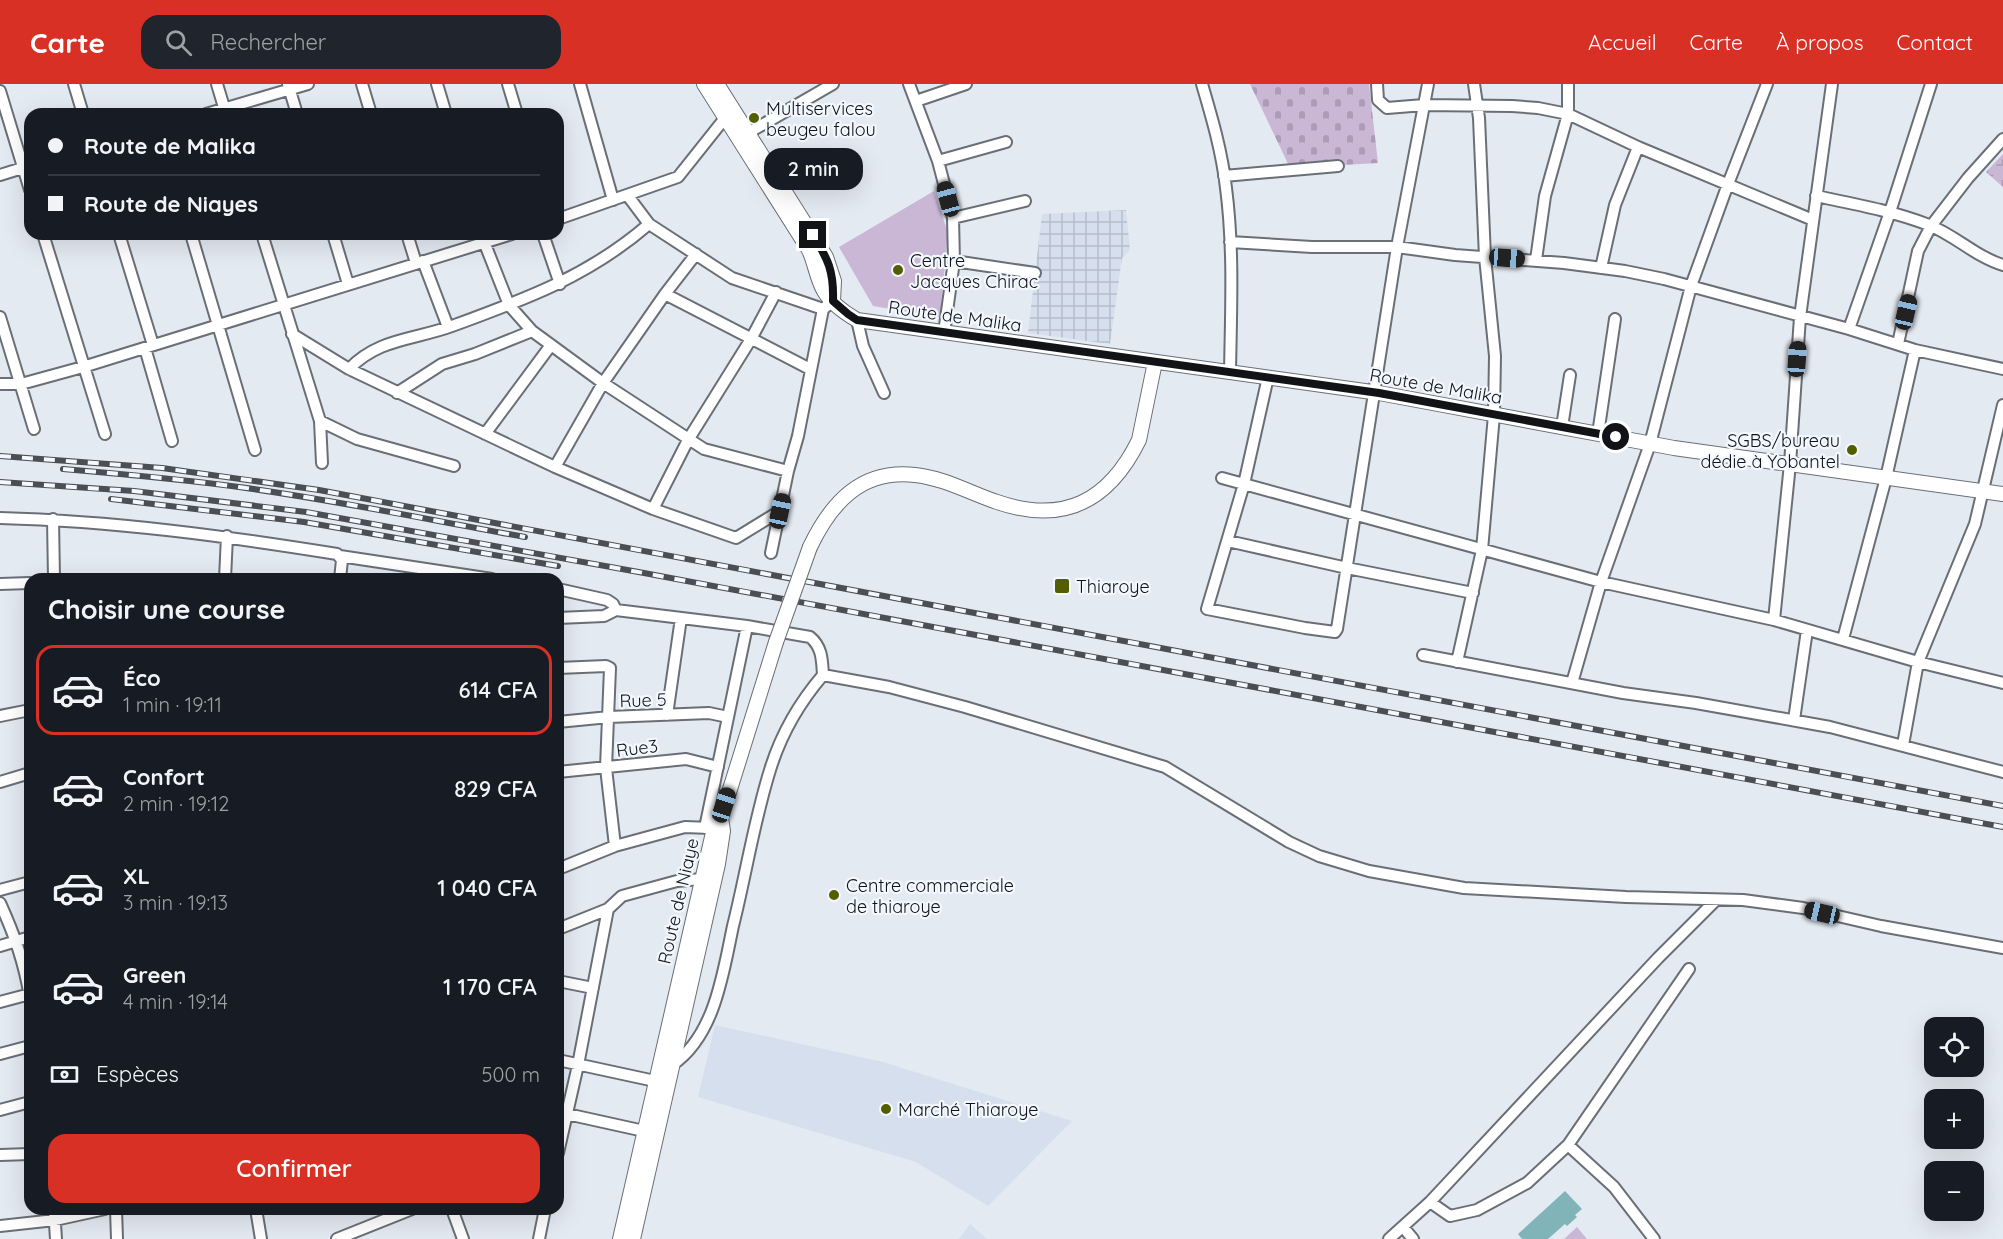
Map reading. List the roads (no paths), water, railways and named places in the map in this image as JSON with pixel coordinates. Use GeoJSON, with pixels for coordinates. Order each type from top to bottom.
{"type":"FeatureCollection","features":[{"type":"Feature","properties":{"kind":"main road"},"geometry":{"type":"LineString","coordinates":[[704,84],[725,118],[776,188]]}},
{"type":"Feature","properties":{"kind":"main road"},"geometry":{"type":"LineString","coordinates":[[722,86],[815,262],[828,305]]}},
{"type":"Feature","properties":{"kind":"main road","name":"Route de Malika"},"geometry":{"type":"LineString","coordinates":[[828,305],[857,320],[1376,393],[1650,444],[2003,494]]}},
{"type":"Feature","properties":{"kind":"main road"},"geometry":{"type":"LineString","coordinates":[[713,825],[810,547],[821,523],[841,499],[854,489],[871,481],[900,474],[935,479],[997,502],[1032,510],[1067,508],[1085,502],[1112,483],[1129,460],[1139,440],[1155,362]]}},
{"type":"Feature","properties":{"kind":"main road","name":"Route de Niaye"},"geometry":{"type":"LineString","coordinates":[[633,1239],[655,1081],[713,825],[723,831],[718,864],[672,1065],[650,1123]]}},
{"type":"Feature","properties":{"kind":"main road","name":"Route de Niaye"},"geometry":{"type":"LineString","coordinates":[[620,1239],[647,1148]]}},
{"type":"Feature","properties":{"kind":"street"},"geometry":{"type":"LineString","coordinates":[[74,84],[81,108]]}},
{"type":"Feature","properties":{"kind":"street"},"geometry":{"type":"LineString","coordinates":[[216,84],[224,108]]}},
{"type":"Feature","properties":{"kind":"street"},"geometry":{"type":"LineString","coordinates":[[233,108],[289,87],[308,84]]}},
{"type":"Feature","properties":{"kind":"street"},"geometry":{"type":"LineString","coordinates":[[362,84],[369,108]]}},
{"type":"Feature","properties":{"kind":"street"},"geometry":{"type":"LineString","coordinates":[[437,84],[444,108]]}},
{"type":"Feature","properties":{"kind":"street"},"geometry":{"type":"LineString","coordinates":[[508,84],[515,108]]}},
{"type":"Feature","properties":{"kind":"street"},"geometry":{"type":"LineString","coordinates":[[579,84],[613,200]]}},
{"type":"Feature","properties":{"kind":"street"},"geometry":{"type":"LineString","coordinates":[[748,133],[833,84]]}},
{"type":"Feature","properties":{"kind":"street"},"geometry":{"type":"LineString","coordinates":[[909,84],[938,161],[953,218],[954,261],[944,333]]}},
{"type":"Feature","properties":{"kind":"street"},"geometry":{"type":"LineString","coordinates":[[916,101],[966,84]]}},
{"type":"Feature","properties":{"kind":"street"},"geometry":{"type":"LineString","coordinates":[[1202,84],[1212,118],[1224,176],[1230,242],[1230,372]]}},
{"type":"Feature","properties":{"kind":"street"},"geometry":{"type":"LineString","coordinates":[[1377,84],[1378,100],[1387,108],[1424,105],[1524,106],[1568,114],[1638,147],[1813,220]]}},
{"type":"Feature","properties":{"kind":"street"},"geometry":{"type":"LineString","coordinates":[[1268,377],[1244,484],[1207,609],[1335,632],[1338,629],[1397,247],[1428,84]]}},
{"type":"Feature","properties":{"kind":"street"},"geometry":{"type":"LineString","coordinates":[[1457,662],[1482,550],[1494,415],[1495,356],[1485,257],[1478,107],[1474,84]]}},
{"type":"Feature","properties":{"kind":"street"},"geometry":{"type":"LineString","coordinates":[[1536,260],[1545,195],[1568,114],[1568,84]]}},
{"type":"Feature","properties":{"kind":"street"},"geometry":{"type":"LineString","coordinates":[[1572,683],[1601,582],[1650,444],[1691,286],[1767,84]]}},
{"type":"Feature","properties":{"kind":"street"},"geometry":{"type":"LineString","coordinates":[[1774,620],[1790,464],[1800,317],[1832,84]]}},
{"type":"Feature","properties":{"kind":"street"},"geometry":{"type":"LineString","coordinates":[[1849,328],[1890,212],[1931,84]]}},
{"type":"Feature","properties":{"kind":"street"},"geometry":{"type":"LineString","coordinates":[[289,87],[295,108]]}},
{"type":"Feature","properties":{"kind":"street"},"geometry":{"type":"LineString","coordinates":[[0,91],[24,159]]}},
{"type":"Feature","properties":{"kind":"street"},"geometry":{"type":"LineString","coordinates":[[564,217],[678,177],[725,118]]}},
{"type":"Feature","properties":{"kind":"street"},"geometry":{"type":"LineString","coordinates":[[1898,344],[1918,251],[1930,226],[2003,139]]}},
{"type":"Feature","properties":{"kind":"street"},"geometry":{"type":"LineString","coordinates":[[938,161],[1006,142]]}},
{"type":"Feature","properties":{"kind":"street"},"geometry":{"type":"LineString","coordinates":[[1601,268],[1615,205],[1638,147]]}},
{"type":"Feature","properties":{"kind":"street"},"geometry":{"type":"LineString","coordinates":[[1224,176],[1338,166]]}},
{"type":"Feature","properties":{"kind":"street"},"geometry":{"type":"LineString","coordinates":[[0,175],[24,168]]}},
{"type":"Feature","properties":{"kind":"street"},"geometry":{"type":"LineString","coordinates":[[628,196],[650,224],[732,279],[828,305],[810,369],[798,436],[788,471],[771,553]]}},
{"type":"Feature","properties":{"kind":"street"},"geometry":{"type":"LineString","coordinates":[[1816,196],[1890,212],[1930,226],[2003,266]]}},
{"type":"Feature","properties":{"kind":"street"},"geometry":{"type":"LineString","coordinates":[[953,218],[1025,201]]}},
{"type":"Feature","properties":{"kind":"street"},"geometry":{"type":"LineString","coordinates":[[349,369],[359,359],[388,343],[448,327],[560,284],[623,247],[650,224]]}},
{"type":"Feature","properties":{"kind":"street"},"geometry":{"type":"LineString","coordinates":[[45,240],[105,434]]}},
{"type":"Feature","properties":{"kind":"street"},"geometry":{"type":"LineString","coordinates":[[121,240],[172,441]]}},
{"type":"Feature","properties":{"kind":"street"},"geometry":{"type":"LineString","coordinates":[[193,240],[255,450]]}},
{"type":"Feature","properties":{"kind":"street"},"geometry":{"type":"LineString","coordinates":[[264,240],[320,421],[322,463]]}},
{"type":"Feature","properties":{"kind":"street"},"geometry":{"type":"LineString","coordinates":[[335,240],[348,284]]}},
{"type":"Feature","properties":{"kind":"street"},"geometry":{"type":"LineString","coordinates":[[410,240],[448,327]]}},
{"type":"Feature","properties":{"kind":"street"},"geometry":{"type":"LineString","coordinates":[[0,384],[21,384],[83,367],[420,262],[479,240]]}},
{"type":"Feature","properties":{"kind":"street"},"geometry":{"type":"LineString","coordinates":[[482,240],[509,305],[531,331],[603,383],[704,449],[788,471]]}},
{"type":"Feature","properties":{"kind":"street"},"geometry":{"type":"LineString","coordinates":[[545,240],[560,284]]}},
{"type":"Feature","properties":{"kind":"street"},"geometry":{"type":"LineString","coordinates":[[1230,242],[1312,247],[1397,247],[1438,253],[1536,260],[1644,275],[1849,328],[1915,350],[2003,369]]}},
{"type":"Feature","properties":{"kind":"street"},"geometry":{"type":"LineString","coordinates":[[555,466],[603,383],[696,254]]}},
{"type":"Feature","properties":{"kind":"street"},"geometry":{"type":"LineString","coordinates":[[954,261],[1035,273]]}},
{"type":"Feature","properties":{"kind":"street"},"geometry":{"type":"LineString","coordinates":[[654,509],[688,440],[751,339],[776,292]]}},
{"type":"Feature","properties":{"kind":"street"},"geometry":{"type":"LineString","coordinates":[[665,294],[810,369]]}},
{"type":"Feature","properties":{"kind":"street"},"geometry":{"type":"LineString","coordinates":[[0,317],[34,429]]}},
{"type":"Feature","properties":{"kind":"street"},"geometry":{"type":"LineString","coordinates":[[1598,434],[1615,319]]}},
{"type":"Feature","properties":{"kind":"street"},"geometry":{"type":"LineString","coordinates":[[857,320],[863,346],[884,393]]}},
{"type":"Feature","properties":{"kind":"street"},"geometry":{"type":"LineString","coordinates":[[397,393],[442,364],[475,354],[531,331]]}},
{"type":"Feature","properties":{"kind":"street"},"geometry":{"type":"LineString","coordinates":[[292,334],[349,369],[397,393],[654,509],[736,538],[780,511]]}},
{"type":"Feature","properties":{"kind":"street"},"geometry":{"type":"LineString","coordinates":[[485,434],[551,345]]}},
{"type":"Feature","properties":{"kind":"street"},"geometry":{"type":"LineString","coordinates":[[1842,639],[1886,478],[1915,350]]}},
{"type":"Feature","properties":{"kind":"street"},"geometry":{"type":"LineString","coordinates":[[1562,427],[1570,375]]}},
{"type":"Feature","properties":{"kind":"street"},"geometry":{"type":"LineString","coordinates":[[1903,745],[1918,662],[1975,524],[2003,405]]}},
{"type":"Feature","properties":{"kind":"street"},"geometry":{"type":"LineString","coordinates":[[320,421],[357,439],[454,466]]}},
{"type":"Feature","properties":{"kind":"street"},"geometry":{"type":"LineString","coordinates":[[1222,478],[1601,582],[1774,620],[1918,662],[2003,683]]}},
{"type":"Feature","properties":{"kind":"street"},"geometry":{"type":"LineString","coordinates":[[0,518],[53,519],[142,526],[227,536],[452,573]]}},
{"type":"Feature","properties":{"kind":"street"},"geometry":{"type":"LineString","coordinates":[[53,519],[54,573]]}},
{"type":"Feature","properties":{"kind":"street"},"geometry":{"type":"LineString","coordinates":[[225,573],[227,536]]}},
{"type":"Feature","properties":{"kind":"street"},"geometry":{"type":"LineString","coordinates":[[1228,541],[1473,593]]}},
{"type":"Feature","properties":{"kind":"street"},"geometry":{"type":"LineString","coordinates":[[340,556],[342,560],[341,573]]}},
{"type":"Feature","properties":{"kind":"street"},"geometry":{"type":"LineString","coordinates":[[0,584],[24,583]]}},
{"type":"Feature","properties":{"kind":"street"},"geometry":{"type":"LineString","coordinates":[[564,590],[607,600],[616,610]]}},
{"type":"Feature","properties":{"kind":"street"},"geometry":{"type":"LineString","coordinates":[[564,618],[603,616],[616,610],[747,626],[810,637],[818,644],[821,653],[823,675],[804,698],[784,731],[770,769],[757,816],[719,987],[696,1040],[683,1058],[672,1065]]}},
{"type":"Feature","properties":{"kind":"street"},"geometry":{"type":"LineString","coordinates":[[667,715],[681,618]]}},
{"type":"Feature","properties":{"kind":"street"},"geometry":{"type":"LineString","coordinates":[[564,864],[615,846],[685,827],[713,825],[718,767],[747,626]]}},
{"type":"Feature","properties":{"kind":"street"},"geometry":{"type":"LineString","coordinates":[[1794,720],[1807,630]]}},
{"type":"Feature","properties":{"kind":"street"},"geometry":{"type":"LineString","coordinates":[[1424,655],[1572,683],[1794,720],[1903,745],[2003,772]]}},
{"type":"Feature","properties":{"kind":"street"},"geometry":{"type":"LineString","coordinates":[[564,668],[606,666],[610,668],[606,768],[615,846]]}},
{"type":"Feature","properties":{"kind":"street"},"geometry":{"type":"LineString","coordinates":[[823,675],[889,687],[965,707],[1165,767],[1289,842],[1319,856],[1369,870],[1464,888],[1743,900],[1803,908],[1881,926],[2003,948]]}},
{"type":"Feature","properties":{"kind":"street"},"geometry":{"type":"LineString","coordinates":[[0,716],[24,711]]}},
{"type":"Feature","properties":{"kind":"street","name":"Rue 5"},"geometry":{"type":"LineString","coordinates":[[564,721],[667,715],[709,714],[728,717]]}},
{"type":"Feature","properties":{"kind":"street","name":"Rue3"},"geometry":{"type":"LineString","coordinates":[[564,772],[686,759],[718,767]]}},
{"type":"Feature","properties":{"kind":"street"},"geometry":{"type":"LineString","coordinates":[[0,782],[24,775]]}},
{"type":"Feature","properties":{"kind":"street"},"geometry":{"type":"LineString","coordinates":[[564,927],[608,909],[622,896],[677,881],[702,879]]}},
{"type":"Feature","properties":{"kind":"street"},"geometry":{"type":"LineString","coordinates":[[0,890],[24,884]]}},
{"type":"Feature","properties":{"kind":"street"},"geometry":{"type":"LineString","coordinates":[[1389,1239],[1430,1202],[1658,958],[1716,900]]}},
{"type":"Feature","properties":{"kind":"street"},"geometry":{"type":"LineString","coordinates":[[0,903],[17,941],[24,966]]}},
{"type":"Feature","properties":{"kind":"street"},"geometry":{"type":"LineString","coordinates":[[564,1109],[578,1065],[608,909]]}},
{"type":"Feature","properties":{"kind":"street"},"geometry":{"type":"LineString","coordinates":[[0,946],[24,939]]}},
{"type":"Feature","properties":{"kind":"street"},"geometry":{"type":"LineString","coordinates":[[1430,1202],[1449,1216],[1477,1210],[1527,1183],[1568,1145],[1689,969]]}},
{"type":"Feature","properties":{"kind":"street"},"geometry":{"type":"LineString","coordinates":[[564,982],[593,988]]}},
{"type":"Feature","properties":{"kind":"street"},"geometry":{"type":"LineString","coordinates":[[0,1002],[24,996]]}},
{"type":"Feature","properties":{"kind":"street"},"geometry":{"type":"LineString","coordinates":[[0,1054],[24,1048]]}},
{"type":"Feature","properties":{"kind":"street"},"geometry":{"type":"LineString","coordinates":[[564,1062],[655,1081]]}},
{"type":"Feature","properties":{"kind":"street"},"geometry":{"type":"LineString","coordinates":[[0,1110],[24,1104]]}},
{"type":"Feature","properties":{"kind":"street"},"geometry":{"type":"LineString","coordinates":[[564,1112],[650,1123]]}},
{"type":"Feature","properties":{"kind":"street"},"geometry":{"type":"LineString","coordinates":[[1568,1145],[1614,1187],[1654,1239]]}},
{"type":"Feature","properties":{"kind":"street"},"geometry":{"type":"LineString","coordinates":[[0,1155],[24,1154]]}},
{"type":"Feature","properties":{"kind":"street"},"geometry":{"type":"LineString","coordinates":[[0,1226],[54,1215],[56,1239]]}},
{"type":"Feature","properties":{"kind":"street"},"geometry":{"type":"LineString","coordinates":[[116,1215],[117,1239]]}},
{"type":"Feature","properties":{"kind":"street"},"geometry":{"type":"LineString","coordinates":[[257,1215],[261,1239]]}},
{"type":"Feature","properties":{"kind":"street"},"geometry":{"type":"LineString","coordinates":[[337,1239],[397,1215]]}},
{"type":"Feature","properties":{"kind":"street"},"geometry":{"type":"LineString","coordinates":[[454,1215],[463,1239]]}},
{"type":"Feature","properties":{"kind":"street"},"geometry":{"type":"LineString","coordinates":[[539,1239],[544,1215]]}},
{"type":"Feature","properties":{"kind":"street"},"geometry":{"type":"LineString","coordinates":[[1403,1227],[1413,1239]]}},
{"type":"Feature","properties":{"kind":"water"},"geometry":{"type":"Polygon","coordinates":[[[1565,1191],[1582,1209],[1575,1215],[1577,1217],[1548,1239],[1522,1239],[1518,1234],[1565,1191]]]}},
{"type":"Feature","properties":{"kind":"railway"},"geometry":{"type":"LineString","coordinates":[[0,456],[162,468],[319,490],[2003,806]]}},
{"type":"Feature","properties":{"kind":"railway"},"geometry":{"type":"LineString","coordinates":[[63,469],[173,479],[275,492],[525,537]]}},
{"type":"Feature","properties":{"kind":"railway"},"geometry":{"type":"LineString","coordinates":[[0,482],[134,491],[306,512],[2003,827]]}},
{"type":"Feature","properties":{"kind":"railway"},"geometry":{"type":"LineString","coordinates":[[111,499],[304,522],[558,566]]}},
{"type":"Feature","properties":{"kind":"place","name":"Multiservices beugeu falou"},"geometry":{"type":"Point","coordinates":[754,118]}},
{"type":"Feature","properties":{"kind":"place","name":"Centre Jacques Chirac"},"geometry":{"type":"Point","coordinates":[898,270]}},
{"type":"Feature","properties":{"kind":"place","name":"SGBS/bureau dédie à Yobantel"},"geometry":{"type":"Point","coordinates":[1852,450]}},
{"type":"Feature","properties":{"kind":"place","name":"Thiaroye"},"geometry":{"type":"Point","coordinates":[1062,586]}},
{"type":"Feature","properties":{"kind":"place","name":"Centre commerciale de thiaroye"},"geometry":{"type":"Point","coordinates":[834,895]}},
{"type":"Feature","properties":{"kind":"place","name":"Marché Thiaroye"},"geometry":{"type":"Point","coordinates":[886,1109]}}]}
